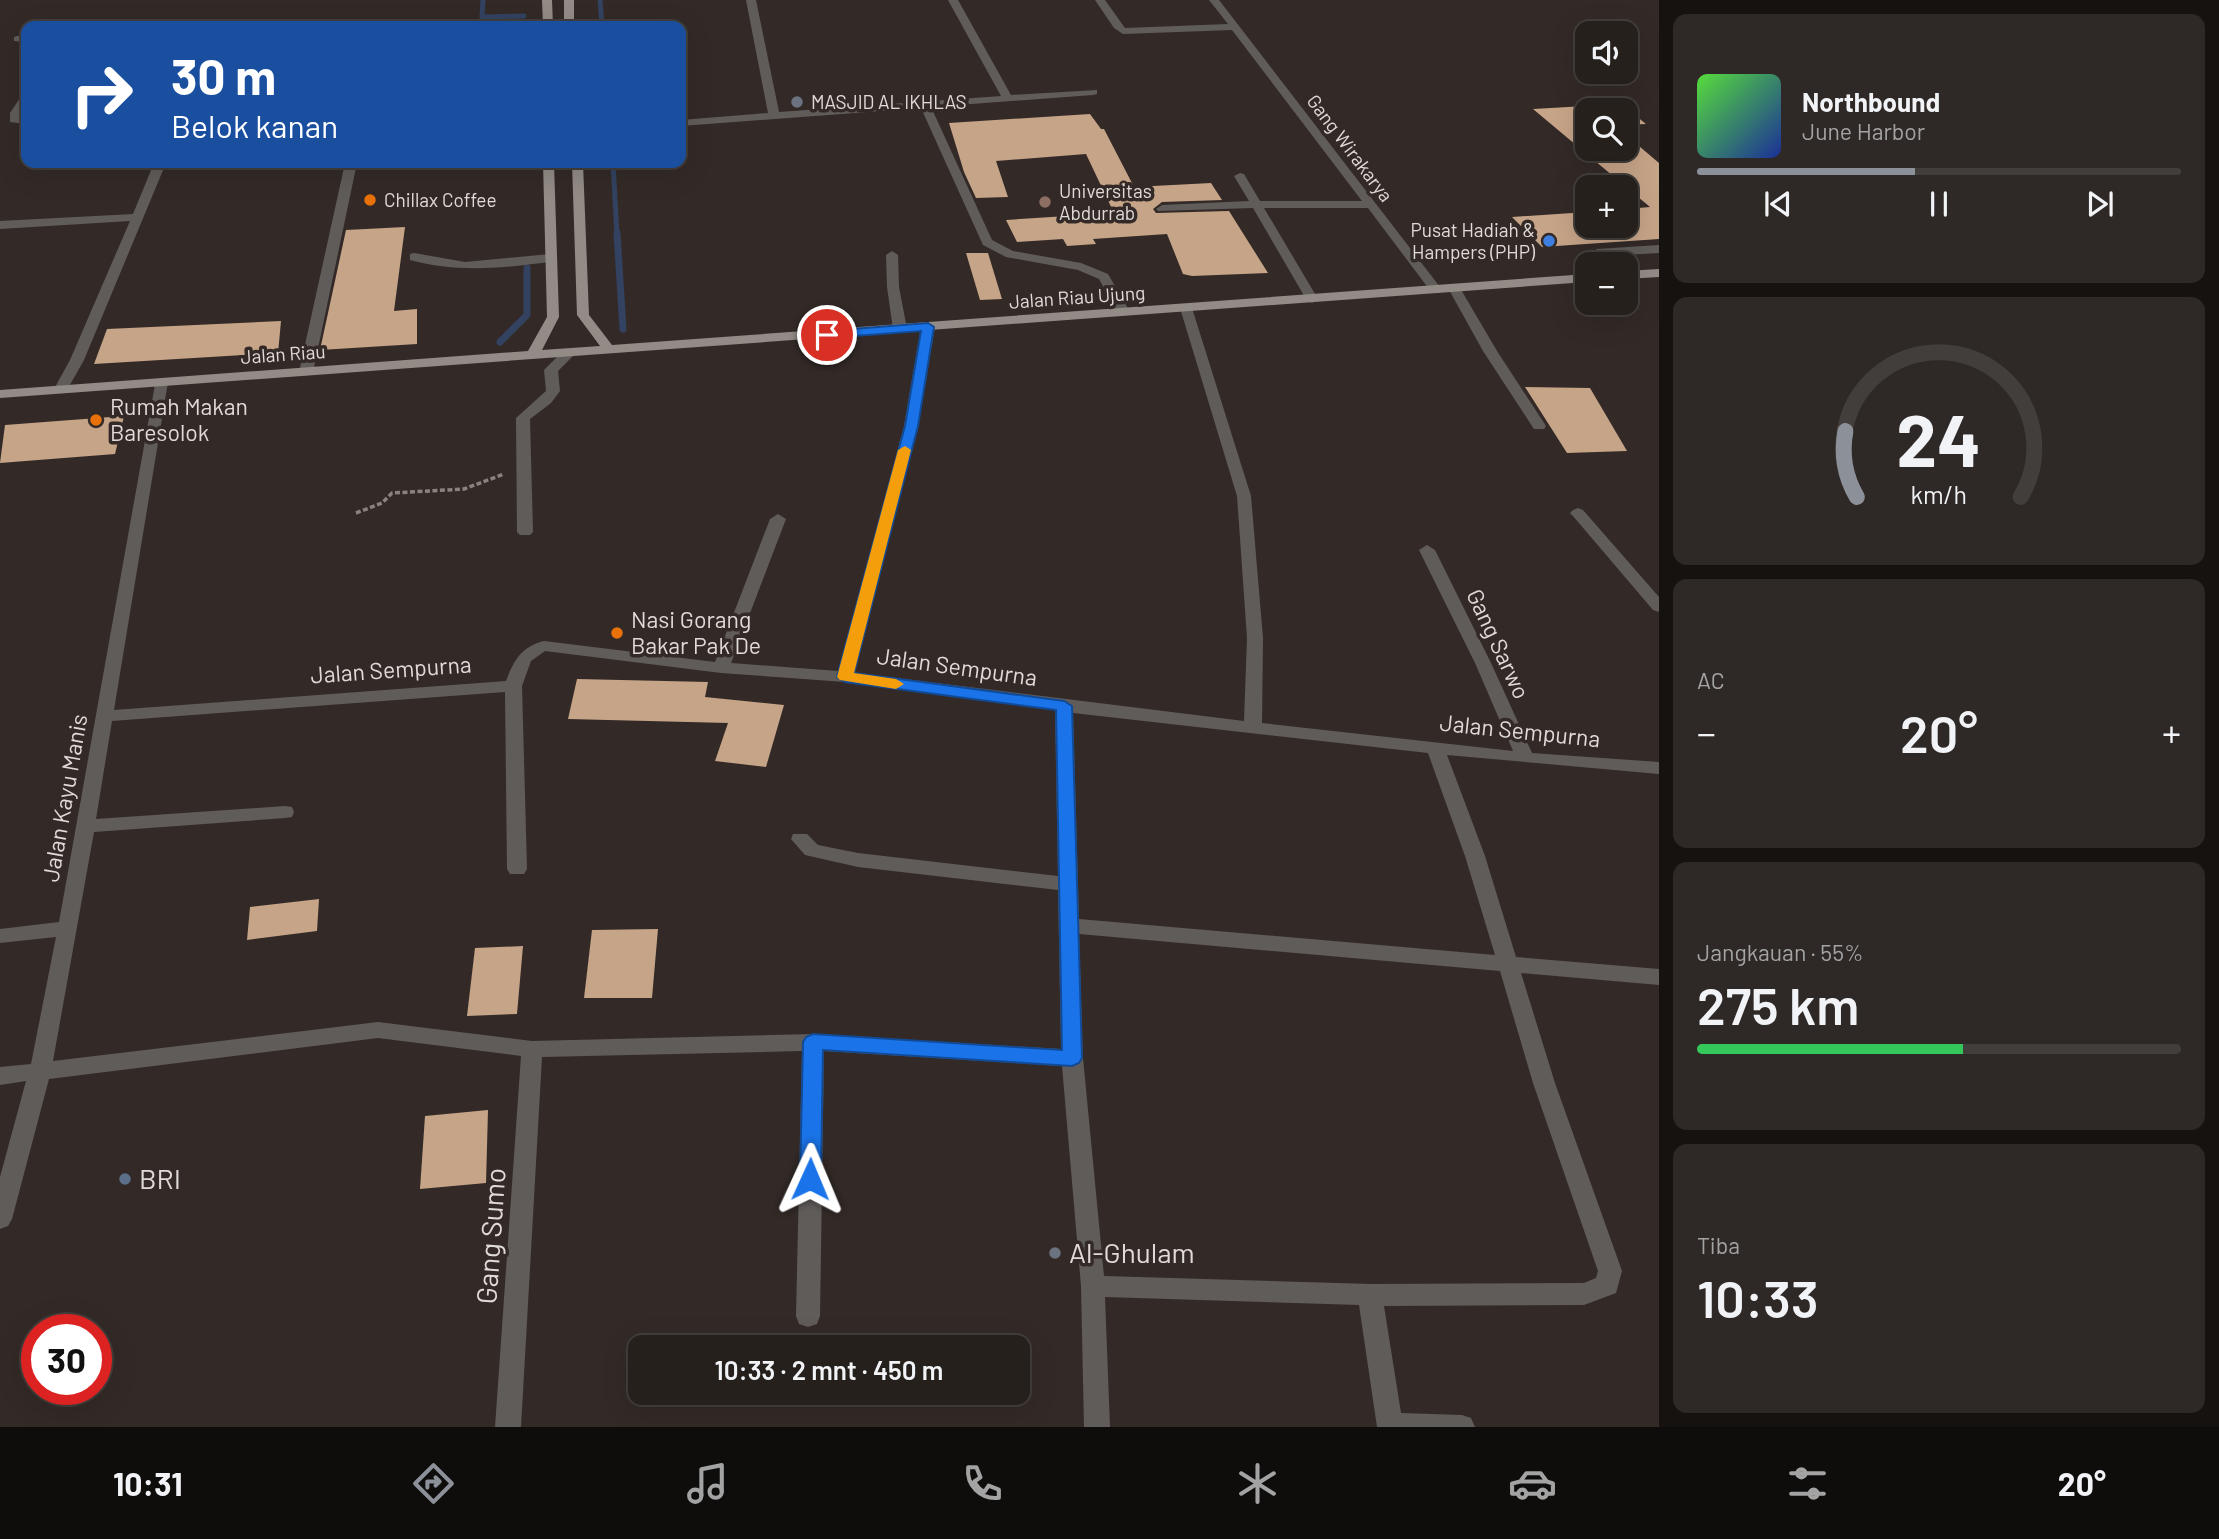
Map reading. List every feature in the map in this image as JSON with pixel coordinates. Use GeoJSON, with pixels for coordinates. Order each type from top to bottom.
{"type":"FeatureCollection","features":[{"type":"Feature","properties":{"kind":"main road"},"geometry":{"type":"LineString","coordinates":[[547,0],[548,21]]}},
{"type":"Feature","properties":{"kind":"main road"},"geometry":{"type":"LineString","coordinates":[[569,0],[569,21]]}},
{"type":"Feature","properties":{"kind":"main road"},"geometry":{"type":"LineString","coordinates":[[532,356],[553,317],[548,168]]}},
{"type":"Feature","properties":{"kind":"main road"},"geometry":{"type":"LineString","coordinates":[[577,168],[583,315],[610,351]]}},
{"type":"Feature","properties":{"kind":"main road"},"geometry":{"type":"LineString","coordinates":[[1638,274],[1659,273]]}},
{"type":"Feature","properties":{"kind":"main road","name":"Jalan Riau Ujung"},"geometry":{"type":"LineString","coordinates":[[569,353],[1575,279]]}},
{"type":"Feature","properties":{"kind":"main road","name":"Jalan Riau"},"geometry":{"type":"LineString","coordinates":[[1,396],[61,389],[569,353]]}},
{"type":"Feature","properties":{"kind":"street"},"geometry":{"type":"LineString","coordinates":[[751,0],[774,116]]}},
{"type":"Feature","properties":{"kind":"street"},"geometry":{"type":"LineString","coordinates":[[953,0],[1007,98]]}},
{"type":"Feature","properties":{"kind":"street"},"geometry":{"type":"LineString","coordinates":[[1100,0],[1123,31],[1236,27]]}},
{"type":"Feature","properties":{"kind":"street","name":"Gang Wirakarya"},"geometry":{"type":"LineString","coordinates":[[1214,0],[1436,290]]}},
{"type":"Feature","properties":{"kind":"street"},"geometry":{"type":"LineString","coordinates":[[686,123],[1093,92]]}},
{"type":"Feature","properties":{"kind":"street"},"geometry":{"type":"LineString","coordinates":[[21,104],[14,120],[21,121]]}},
{"type":"Feature","properties":{"kind":"street"},"geometry":{"type":"LineString","coordinates":[[924,104],[987,242],[1010,254],[1081,268],[1104,277],[1124,312]]}},
{"type":"Feature","properties":{"kind":"street"},"geometry":{"type":"LineString","coordinates":[[61,389],[77,360],[158,168]]}},
{"type":"Feature","properties":{"kind":"street"},"geometry":{"type":"LineString","coordinates":[[306,372],[350,168]]}},
{"type":"Feature","properties":{"kind":"street"},"geometry":{"type":"LineString","coordinates":[[1240,176],[1312,299]]}},
{"type":"Feature","properties":{"kind":"street"},"geometry":{"type":"LineString","coordinates":[[1162,209],[1258,204],[1371,205]]}},
{"type":"Feature","properties":{"kind":"street"},"geometry":{"type":"LineString","coordinates":[[0,225],[137,217]]}},
{"type":"Feature","properties":{"kind":"street"},"geometry":{"type":"LineString","coordinates":[[1612,252],[1659,249]]}},
{"type":"Feature","properties":{"kind":"street"},"geometry":{"type":"LineString","coordinates":[[892,256],[893,287],[900,329]]}},
{"type":"Feature","properties":{"kind":"street"},"geometry":{"type":"LineString","coordinates":[[415,257],[437,265],[489,265],[550,257]]}},
{"type":"Feature","properties":{"kind":"street"},"geometry":{"type":"LineString","coordinates":[[1454,288],[1490,351],[1539,426]]}},
{"type":"Feature","properties":{"kind":"street"},"geometry":{"type":"LineString","coordinates":[[1186,308],[1244,496],[1255,638],[1253,726]]}},
{"type":"Feature","properties":{"kind":"street"},"geometry":{"type":"LineString","coordinates":[[845,677],[911,426],[928,327]]}},
{"type":"Feature","properties":{"kind":"street"},"geometry":{"type":"LineString","coordinates":[[525,532],[523,418],[553,391],[551,369],[569,353]]}},
{"type":"Feature","properties":{"kind":"street","name":"Jalan Kayu Manis"},"geometry":{"type":"LineString","coordinates":[[0,1219],[40,1071],[68,928],[160,382]]}},
{"type":"Feature","properties":{"kind":"street"},"geometry":{"type":"LineString","coordinates":[[1578,513],[1659,607]]}},
{"type":"Feature","properties":{"kind":"street"},"geometry":{"type":"LineString","coordinates":[[721,668],[778,519]]}},
{"type":"Feature","properties":{"kind":"street","name":"Gang Sarwo"},"geometry":{"type":"LineString","coordinates":[[1427,550],[1483,663],[1525,758]]}},
{"type":"Feature","properties":{"kind":"street","name":"Jalan Sempurna"},"geometry":{"type":"LineString","coordinates":[[104,716],[513,685],[522,659],[530,650],[544,646],[721,668],[845,677],[1064,706],[1525,758],[1659,768]]}},
{"type":"Feature","properties":{"kind":"street"},"geometry":{"type":"LineString","coordinates":[[513,685],[517,869]]}},
{"type":"Feature","properties":{"kind":"street"},"geometry":{"type":"LineString","coordinates":[[1064,706],[1072,1058],[1093,1286],[1097,1427]]}},
{"type":"Feature","properties":{"kind":"street"},"geometry":{"type":"LineString","coordinates":[[1093,1286],[1370,1295],[1584,1294],[1607,1285],[1610,1271],[1544,1083],[1475,856],[1435,747]]}},
{"type":"Feature","properties":{"kind":"street"},"geometry":{"type":"LineString","coordinates":[[85,826],[285,812]]}},
{"type":"Feature","properties":{"kind":"street"},"geometry":{"type":"LineString","coordinates":[[800,839],[812,850],[858,860],[1070,884]]}},
{"type":"Feature","properties":{"kind":"street"},"geometry":{"type":"LineString","coordinates":[[1070,926],[1659,977]]}},
{"type":"Feature","properties":{"kind":"street"},"geometry":{"type":"LineString","coordinates":[[0,936],[68,928]]}},
{"type":"Feature","properties":{"kind":"street"},"geometry":{"type":"LineString","coordinates":[[0,1076],[378,1030],[532,1049],[813,1042],[1072,1058]]}},
{"type":"Feature","properties":{"kind":"street"},"geometry":{"type":"LineString","coordinates":[[808,1316],[813,1042]]}},
{"type":"Feature","properties":{"kind":"street","name":"Gang Sumo"},"geometry":{"type":"LineString","coordinates":[[508,1427],[532,1049]]}},
{"type":"Feature","properties":{"kind":"street"},"geometry":{"type":"LineString","coordinates":[[1370,1295],[1390,1426],[1462,1427]]}},
{"type":"Feature","properties":{"kind":"path"},"geometry":{"type":"LineString","coordinates":[[356,513],[382,503],[392,492],[460,490],[486,484],[503,474],[525,471]]}},
{"type":"Feature","properties":{"kind":"building"},"geometry":{"type":"Polygon","coordinates":[[[1575,107],[1575,144],[1533,109],[1575,107]]]}},
{"type":"Feature","properties":{"kind":"building"},"geometry":{"type":"Polygon","coordinates":[[[1090,114],[1101,129],[1104,129],[1134,187],[1211,183],[1222,200],[1162,202],[1153,209],[1156,213],[1229,211],[1268,273],[1192,276],[1183,274],[1167,234],[1093,239],[1096,244],[1067,246],[1063,239],[1017,242],[1006,220],[1114,213],[1086,154],[996,161],[1008,197],[976,198],[964,172],[949,123],[1090,114]]]}},
{"type":"Feature","properties":{"kind":"building"},"geometry":{"type":"Polygon","coordinates":[[[1638,145],[1659,163],[1659,239],[1542,247],[1512,217],[1575,213],[1575,238],[1638,238],[1638,208],[1650,207],[1638,197],[1638,175],[1612,175],[1595,161],[1638,161],[1638,145]]]}},
{"type":"Feature","properties":{"kind":"building"},"geometry":{"type":"Polygon","coordinates":[[[405,227],[394,311],[417,309],[417,344],[320,350],[346,230],[405,227]]]}},
{"type":"Feature","properties":{"kind":"building"},"geometry":{"type":"Polygon","coordinates":[[[966,253],[988,253],[1002,299],[980,300],[966,253]]]}},
{"type":"Feature","properties":{"kind":"building"},"geometry":{"type":"Polygon","coordinates":[[[281,321],[278,353],[94,364],[107,329],[281,321]]]}},
{"type":"Feature","properties":{"kind":"building"},"geometry":{"type":"Polygon","coordinates":[[[1525,387],[1590,388],[1627,451],[1567,453],[1525,387]]]}},
{"type":"Feature","properties":{"kind":"building"},"geometry":{"type":"Polygon","coordinates":[[[124,416],[115,454],[0,463],[5,425],[124,416]]]}},
{"type":"Feature","properties":{"kind":"building"},"geometry":{"type":"Polygon","coordinates":[[[577,679],[708,682],[705,697],[784,705],[766,767],[715,761],[728,723],[568,719],[577,679]]]}},
{"type":"Feature","properties":{"kind":"building"},"geometry":{"type":"Polygon","coordinates":[[[319,899],[317,931],[247,940],[250,907],[319,899]]]}},
{"type":"Feature","properties":{"kind":"building"},"geometry":{"type":"Polygon","coordinates":[[[658,929],[652,998],[584,998],[592,930],[658,929]]]}},
{"type":"Feature","properties":{"kind":"building"},"geometry":{"type":"Polygon","coordinates":[[[523,946],[517,1014],[467,1016],[475,948],[523,946]]]}},
{"type":"Feature","properties":{"kind":"building"},"geometry":{"type":"Polygon","coordinates":[[[488,1110],[486,1183],[420,1189],[425,1116],[488,1110]]]}},
{"type":"Feature","properties":{"kind":"waterway"},"geometry":{"type":"LineString","coordinates":[[483,0],[482,17],[524,16]]}},
{"type":"Feature","properties":{"kind":"waterway"},"geometry":{"type":"LineString","coordinates":[[600,0],[602,21]]}},
{"type":"Feature","properties":{"kind":"waterway"},"geometry":{"type":"LineString","coordinates":[[613,168],[617,235]]}},
{"type":"Feature","properties":{"kind":"waterway"},"geometry":{"type":"LineString","coordinates":[[617,233],[623,329]]}},
{"type":"Feature","properties":{"kind":"waterway"},"geometry":{"type":"LineString","coordinates":[[500,342],[527,315],[527,268]]}},
{"type":"Feature","properties":{"kind":"slow traffic"},"geometry":{"type":"LineString","coordinates":[[896,684],[845,677],[905,450]]}},
{"type":"Feature","properties":{"kind":"place","name":"MASJID AL IKHLAS"},"geometry":{"type":"Point","coordinates":[797,102]}},
{"type":"Feature","properties":{"kind":"place","name":"Chillax Coffee"},"geometry":{"type":"Point","coordinates":[370,200]}},
{"type":"Feature","properties":{"kind":"place","name":"Universitas Abdurrab"},"geometry":{"type":"Point","coordinates":[1045,202]}},
{"type":"Feature","properties":{"kind":"place","name":"Pusat Hadiah & Hampers (PHP)"},"geometry":{"type":"Point","coordinates":[1549,241]}},
{"type":"Feature","properties":{"kind":"place","name":"Rumah Makan Baresolok"},"geometry":{"type":"Point","coordinates":[96,420]}},
{"type":"Feature","properties":{"kind":"place","name":"Nasi Gorang Bakar Pak De"},"geometry":{"type":"Point","coordinates":[617,633]}},
{"type":"Feature","properties":{"kind":"place","name":"BRI"},"geometry":{"type":"Point","coordinates":[125,1179]}},
{"type":"Feature","properties":{"kind":"place","name":"Al-Ghulam"},"geometry":{"type":"Point","coordinates":[1055,1253]}},
{"type":"Feature","properties":{"kind":"route"},"geometry":{"type":"LineString","coordinates":[[810,1179],[813,1042],[1072,1058],[1064,706],[845,677],[911,426],[928,327],[827,335]]}}]}
